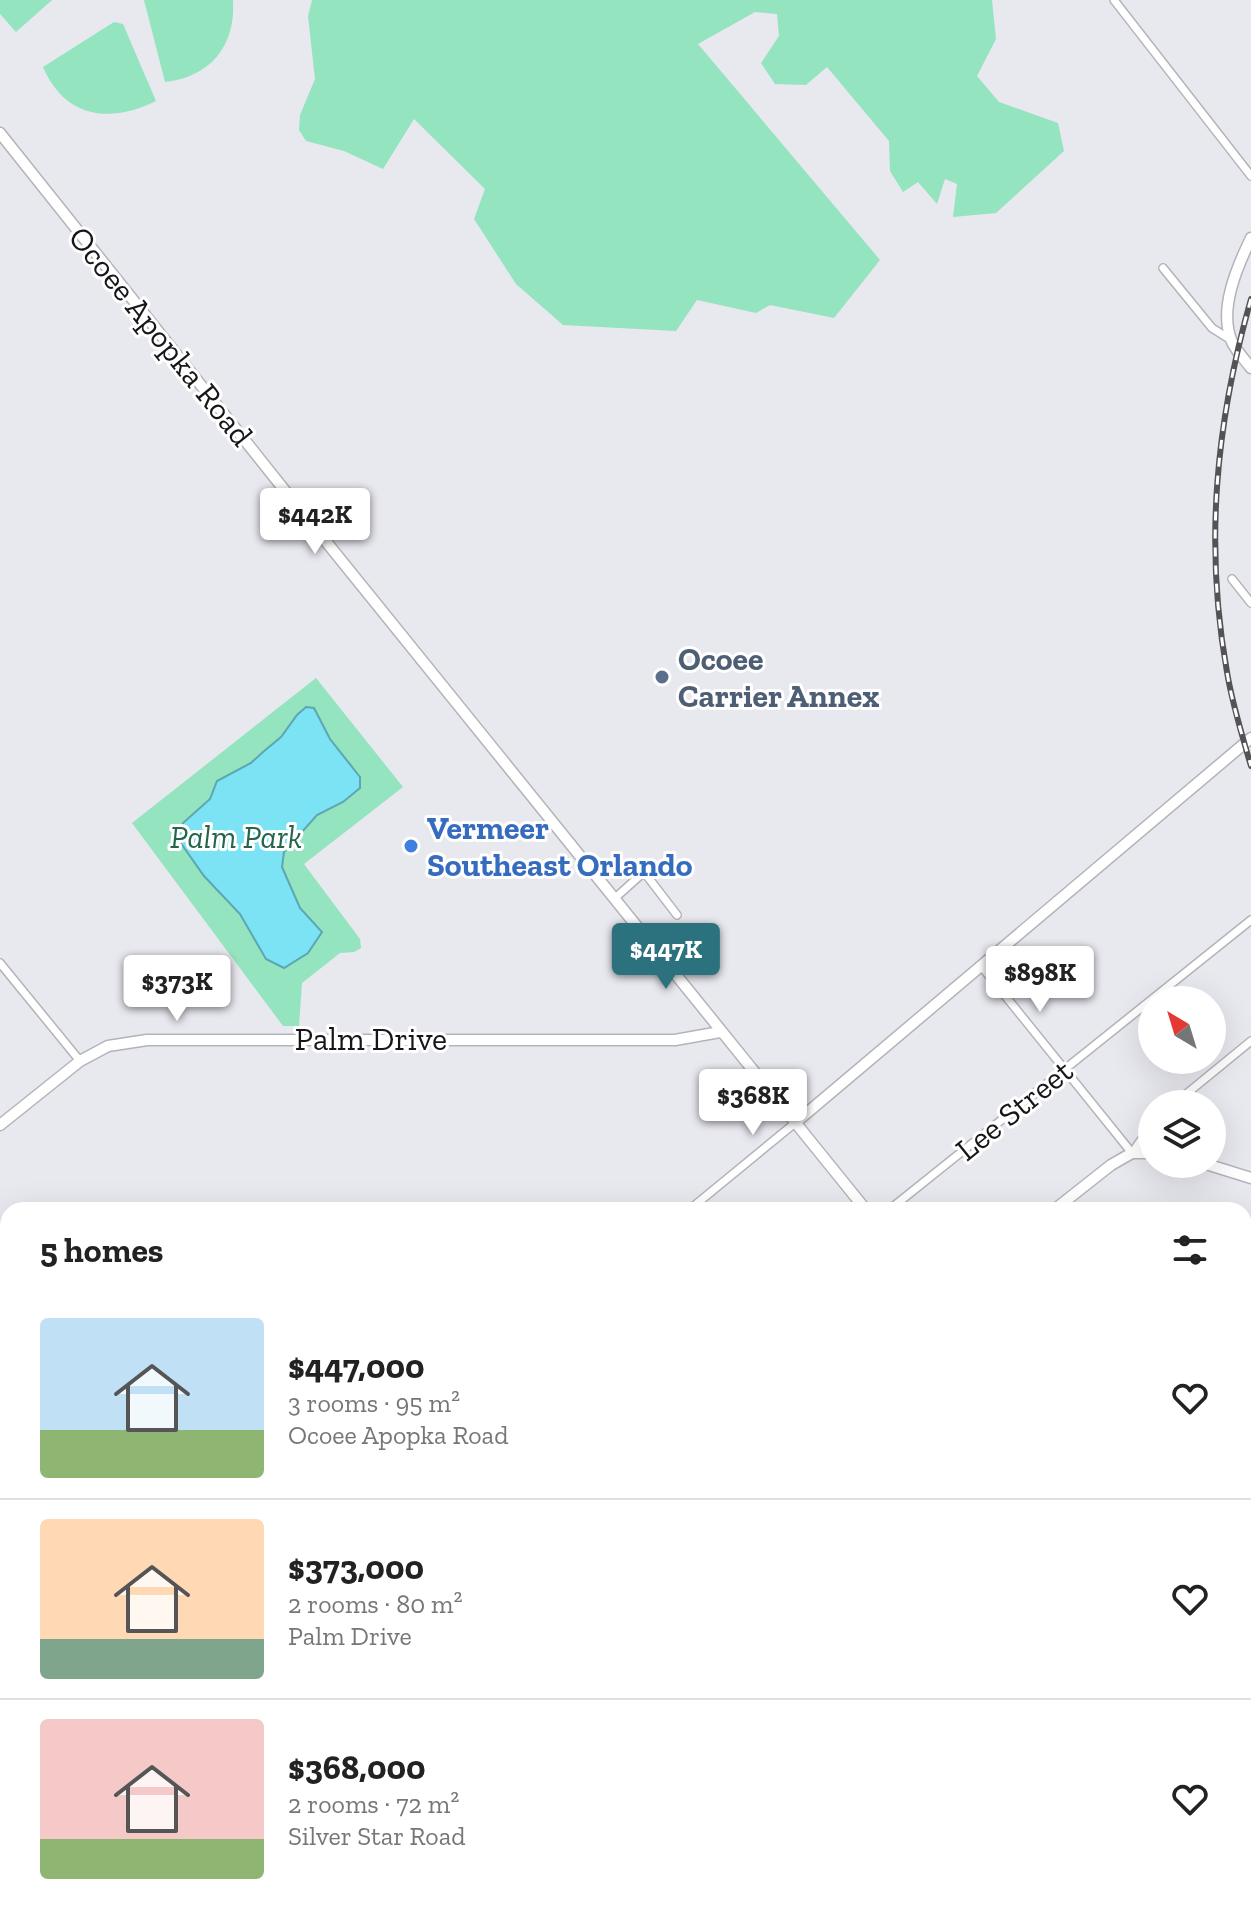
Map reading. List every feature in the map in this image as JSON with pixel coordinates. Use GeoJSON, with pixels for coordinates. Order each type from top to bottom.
{"type":"FeatureCollection","features":[{"type":"Feature","properties":{"kind":"main road","name":"Ocoee Apopka Road"},"geometry":{"type":"LineString","coordinates":[[0,133],[859,1202]]}},
{"type":"Feature","properties":{"kind":"main road"},"geometry":{"type":"LineString","coordinates":[[1251,238],[1228,299],[1227,322],[1231,340],[1251,368]]}},
{"type":"Feature","properties":{"kind":"main road"},"geometry":{"type":"LineString","coordinates":[[795,1123],[1251,738]]}},
{"type":"Feature","properties":{"kind":"main road","name":"Palm Drive"},"geometry":{"type":"LineString","coordinates":[[0,1125],[80,1061],[108,1046],[147,1040],[675,1040],[720,1032]]}},
{"type":"Feature","properties":{"kind":"main road"},"geometry":{"type":"LineString","coordinates":[[1064,1202],[1111,1165],[1132,1153],[1138,1153]]}},
{"type":"Feature","properties":{"kind":"main road"},"geometry":{"type":"LineString","coordinates":[[1226,1170],[1251,1178]]}},
{"type":"Feature","properties":{"kind":"street"},"geometry":{"type":"LineString","coordinates":[[1116,1],[1251,176]]}},
{"type":"Feature","properties":{"kind":"street"},"geometry":{"type":"LineString","coordinates":[[1163,268],[1212,328],[1231,340]]}},
{"type":"Feature","properties":{"kind":"street"},"geometry":{"type":"LineString","coordinates":[[1232,579],[1251,603]]}},
{"type":"Feature","properties":{"kind":"street"},"geometry":{"type":"LineString","coordinates":[[614,899],[644,872],[677,915]]}},
{"type":"Feature","properties":{"kind":"street","name":"Lee Street"},"geometry":{"type":"LineString","coordinates":[[899,1202],[1251,920]]}},
{"type":"Feature","properties":{"kind":"street"},"geometry":{"type":"LineString","coordinates":[[0,963],[80,1061]]}},
{"type":"Feature","properties":{"kind":"street"},"geometry":{"type":"LineString","coordinates":[[982,967],[1132,1153],[1138,1144]]}},
{"type":"Feature","properties":{"kind":"street"},"geometry":{"type":"LineString","coordinates":[[1191,1090],[1251,1041]]}},
{"type":"Feature","properties":{"kind":"street"},"geometry":{"type":"LineString","coordinates":[[699,1202],[795,1123]]}},
{"type":"Feature","properties":{"kind":"green space"},"geometry":{"type":"Polygon","coordinates":[[[0,0],[52,0],[16,32],[0,14],[0,0]]]}},
{"type":"Feature","properties":{"kind":"green space"},"geometry":{"type":"Polygon","coordinates":[[[144,0],[233,0],[233,17],[225,45],[207,66],[195,74],[165,82],[144,0]]]}},
{"type":"Feature","properties":{"kind":"green space"},"geometry":{"type":"Polygon","coordinates":[[[312,0],[992,0],[996,39],[977,76],[999,102],[1058,123],[1064,151],[996,213],[953,217],[957,184],[945,179],[937,204],[918,182],[903,192],[890,171],[889,141],[827,67],[806,85],[775,84],[761,63],[779,36],[777,14],[755,12],[698,44],[880,260],[834,318],[770,305],[756,313],[697,300],[676,331],[563,325],[516,284],[474,219],[485,189],[414,119],[383,169],[344,151],[306,141],[299,130],[300,115],[315,79],[308,16],[312,0]]]}},
{"type":"Feature","properties":{"kind":"green space"},"geometry":{"type":"Polygon","coordinates":[[[114,22],[123,24],[156,101],[122,113],[90,112],[63,97],[43,67],[114,22]]]}},
{"type":"Feature","properties":{"kind":"green space","name":"Palm Park"},"geometry":{"type":"Polygon","coordinates":[[[316,678],[403,787],[304,864],[360,939],[361,948],[340,953],[302,983],[299,1026],[283,1026],[132,823],[316,678]]]}},
{"type":"Feature","properties":{"kind":"water"},"geometry":{"type":"Polygon","coordinates":[[[306,707],[314,708],[330,739],[360,777],[360,788],[343,802],[317,815],[284,852],[282,867],[300,908],[322,932],[308,953],[284,968],[266,959],[240,914],[204,876],[180,842],[179,832],[183,823],[210,799],[217,781],[251,763],[281,737],[306,707]]]}},
{"type":"Feature","properties":{"kind":"railway"},"geometry":{"type":"LineString","coordinates":[[1251,299],[1229,391],[1217,484],[1215,530],[1216,577],[1227,672],[1251,766]]}},
{"type":"Feature","properties":{"kind":"place","name":"Ocoee Carrier Annex"},"geometry":{"type":"Point","coordinates":[662,677]}},
{"type":"Feature","properties":{"kind":"place","name":"Vermeer Southeast Orlando"},"geometry":{"type":"Point","coordinates":[411,846]}}]}
